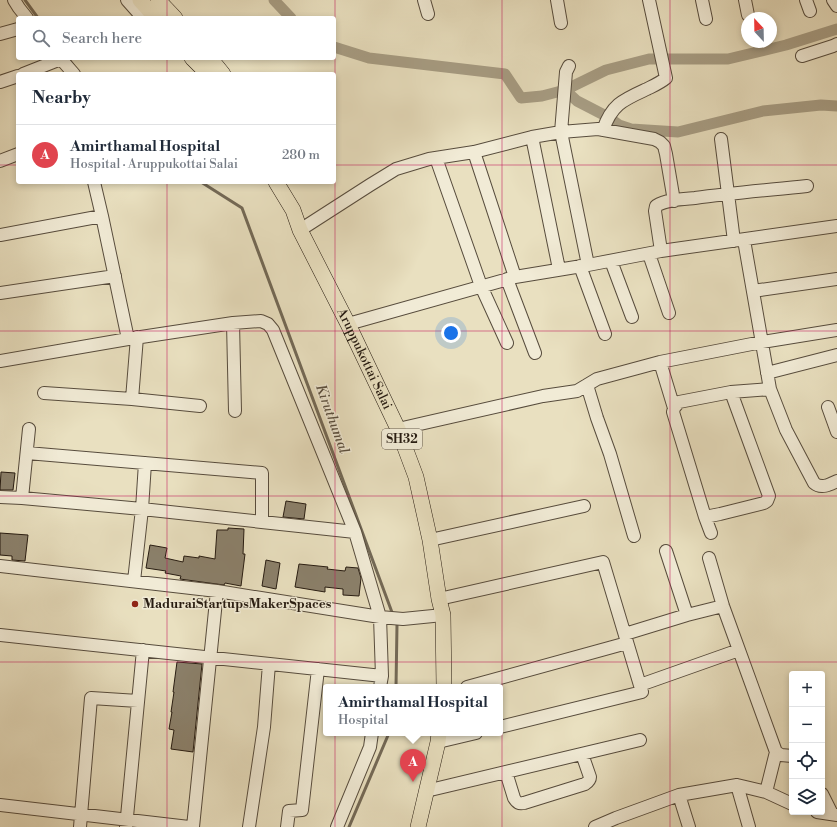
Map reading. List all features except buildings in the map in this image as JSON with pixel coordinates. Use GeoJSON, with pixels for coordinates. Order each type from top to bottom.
{"type":"FeatureCollection","features":[{"type":"Feature","properties":{"kind":"main road"},"geometry":{"type":"LineString","coordinates":[[140,0],[154,16]]}},
{"type":"Feature","properties":{"kind":"main road"},"geometry":{"type":"LineString","coordinates":[[158,0],[173,16]]}},
{"type":"Feature","properties":{"kind":"main road"},"geometry":{"type":"LineString","coordinates":[[194,60],[206,72]]}},
{"type":"Feature","properties":{"kind":"main road"},"geometry":{"type":"LineString","coordinates":[[212,60],[220,72]]}},
{"type":"Feature","properties":{"kind":"main road","name":"Aruppukottai Salai"},"geometry":{"type":"LineString","coordinates":[[277,184],[293,210],[300,230],[348,324],[398,429],[416,477],[430,540],[439,599],[443,615],[444,684]]}},
{"type":"Feature","properties":{"kind":"main road"},"geometry":{"type":"LineString","coordinates":[[285,184],[293,210]]}},
{"type":"Feature","properties":{"kind":"main road"},"geometry":{"type":"LineString","coordinates":[[418,827],[438,738]]}},
{"type":"Feature","properties":{"kind":"street"},"geometry":{"type":"LineString","coordinates":[[14,0],[18,8],[25,16]]}},
{"type":"Feature","properties":{"kind":"street"},"geometry":{"type":"LineString","coordinates":[[127,0],[141,16]]}},
{"type":"Feature","properties":{"kind":"street"},"geometry":{"type":"LineString","coordinates":[[424,0],[428,14]]}},
{"type":"Feature","properties":{"kind":"street"},"geometry":{"type":"LineString","coordinates":[[557,0],[561,23]]}},
{"type":"Feature","properties":{"kind":"street"},"geometry":{"type":"LineString","coordinates":[[605,126],[613,109],[630,96],[664,80],[666,77],[649,0]]}},
{"type":"Feature","properties":{"kind":"street"},"geometry":{"type":"LineString","coordinates":[[702,0],[706,19]]}},
{"type":"Feature","properties":{"kind":"street"},"geometry":{"type":"LineString","coordinates":[[745,0],[747,12]]}},
{"type":"Feature","properties":{"kind":"street"},"geometry":{"type":"LineString","coordinates":[[833,0],[837,6]]}},
{"type":"Feature","properties":{"kind":"street"},"geometry":{"type":"LineString","coordinates":[[0,34],[16,30]]}},
{"type":"Feature","properties":{"kind":"street"},"geometry":{"type":"LineString","coordinates":[[802,56],[837,44]]}},
{"type":"Feature","properties":{"kind":"street"},"geometry":{"type":"LineString","coordinates":[[28,72],[56,60]]}},
{"type":"Feature","properties":{"kind":"street"},"geometry":{"type":"LineString","coordinates":[[63,60],[72,72]]}},
{"type":"Feature","properties":{"kind":"street"},"geometry":{"type":"LineString","coordinates":[[569,66],[566,72],[562,132],[584,265],[605,334]]}},
{"type":"Feature","properties":{"kind":"street"},"geometry":{"type":"LineString","coordinates":[[0,82],[16,77]]}},
{"type":"Feature","properties":{"kind":"street"},"geometry":{"type":"LineString","coordinates":[[300,230],[396,169],[428,159],[474,152],[532,137],[562,132],[598,129],[605,126],[654,139],[664,146],[674,201]]}},
{"type":"Feature","properties":{"kind":"street"},"geometry":{"type":"LineString","coordinates":[[532,137],[558,269]]}},
{"type":"Feature","properties":{"kind":"street"},"geometry":{"type":"LineString","coordinates":[[721,139],[728,193],[753,291],[770,389],[786,430],[814,483],[817,485],[827,486],[837,481]]}},
{"type":"Feature","properties":{"kind":"street"},"geometry":{"type":"LineString","coordinates":[[474,152],[535,353]]}},
{"type":"Feature","properties":{"kind":"street"},"geometry":{"type":"LineString","coordinates":[[0,161],[16,155]]}},
{"type":"Feature","properties":{"kind":"street"},"geometry":{"type":"LineString","coordinates":[[436,158],[481,286],[507,343]]}},
{"type":"Feature","properties":{"kind":"street"},"geometry":{"type":"LineString","coordinates":[[94,184],[115,276],[132,338],[132,399]]}},
{"type":"Feature","properties":{"kind":"street"},"geometry":{"type":"LineString","coordinates":[[669,313],[655,252],[656,206],[674,201],[728,193],[806,186]]}},
{"type":"Feature","properties":{"kind":"street"},"geometry":{"type":"LineString","coordinates":[[0,235],[102,216]]}},
{"type":"Feature","properties":{"kind":"street"},"geometry":{"type":"LineString","coordinates":[[348,324],[511,278],[655,252],[837,226]]}},
{"type":"Feature","properties":{"kind":"street"},"geometry":{"type":"LineString","coordinates":[[611,261],[632,317]]}},
{"type":"Feature","properties":{"kind":"street"},"geometry":{"type":"LineString","coordinates":[[0,293],[115,276]]}},
{"type":"Feature","properties":{"kind":"street"},"geometry":{"type":"LineString","coordinates":[[753,291],[837,279]]}},
{"type":"Feature","properties":{"kind":"street"},"geometry":{"type":"LineString","coordinates":[[233,322],[235,411]]}},
{"type":"Feature","properties":{"kind":"street"},"geometry":{"type":"LineString","coordinates":[[0,361],[233,322],[261,322],[268,324],[273,330],[354,532],[384,617],[381,682],[318,669],[0,635]]}},
{"type":"Feature","properties":{"kind":"street"},"geometry":{"type":"LineString","coordinates":[[398,429],[543,396],[576,391],[597,379],[660,362],[762,342],[837,330]]}},
{"type":"Feature","properties":{"kind":"street"},"geometry":{"type":"LineString","coordinates":[[767,372],[837,355]]}},
{"type":"Feature","properties":{"kind":"street"},"geometry":{"type":"LineString","coordinates":[[660,362],[674,408],[673,412],[675,420],[711,533]]}},
{"type":"Feature","properties":{"kind":"street"},"geometry":{"type":"LineString","coordinates":[[587,385],[610,454],[634,536]]}},
{"type":"Feature","properties":{"kind":"street"},"geometry":{"type":"LineString","coordinates":[[674,408],[679,402],[731,392],[770,389]]}},
{"type":"Feature","properties":{"kind":"street"},"geometry":{"type":"LineString","coordinates":[[705,517],[764,503],[769,496],[731,392]]}},
{"type":"Feature","properties":{"kind":"street"},"geometry":{"type":"LineString","coordinates":[[44,393],[132,399],[200,406]]}},
{"type":"Feature","properties":{"kind":"street"},"geometry":{"type":"LineString","coordinates":[[828,407],[837,432]]}},
{"type":"Feature","properties":{"kind":"street"},"geometry":{"type":"LineString","coordinates":[[22,498],[29,429]]}},
{"type":"Feature","properties":{"kind":"street"},"geometry":{"type":"LineString","coordinates":[[27,453],[262,472],[262,522]]}},
{"type":"Feature","properties":{"kind":"street"},"geometry":{"type":"LineString","coordinates":[[134,582],[142,509],[145,463]]}},
{"type":"Feature","properties":{"kind":"street"},"geometry":{"type":"LineString","coordinates":[[0,497],[142,509],[354,532]]}},
{"type":"Feature","properties":{"kind":"street"},"geometry":{"type":"LineString","coordinates":[[430,540],[584,506]]}},
{"type":"Feature","properties":{"kind":"street"},"geometry":{"type":"LineString","coordinates":[[666,550],[687,615]]}},
{"type":"Feature","properties":{"kind":"street"},"geometry":{"type":"LineString","coordinates":[[709,558],[724,606],[776,752],[766,792]]}},
{"type":"Feature","properties":{"kind":"street"},"geometry":{"type":"LineString","coordinates":[[439,599],[603,562],[642,692],[503,726]]}},
{"type":"Feature","properties":{"kind":"street"},"geometry":{"type":"LineString","coordinates":[[0,566],[217,591],[384,617],[403,618],[443,615]]}},
{"type":"Feature","properties":{"kind":"street"},"geometry":{"type":"LineString","coordinates":[[193,827],[217,591]]}},
{"type":"Feature","properties":{"kind":"street"},"geometry":{"type":"LineString","coordinates":[[477,684],[626,638],[687,615],[724,606]]}},
{"type":"Feature","properties":{"kind":"street"},"geometry":{"type":"LineString","coordinates":[[126,823],[143,650]]}},
{"type":"Feature","properties":{"kind":"street"},"geometry":{"type":"LineString","coordinates":[[640,684],[740,650]]}},
{"type":"Feature","properties":{"kind":"street"},"geometry":{"type":"LineString","coordinates":[[249,827],[264,727],[269,664]]}},
{"type":"Feature","properties":{"kind":"street"},"geometry":{"type":"LineString","coordinates":[[287,827],[288,811],[302,810],[318,669]]}},
{"type":"Feature","properties":{"kind":"street"},"geometry":{"type":"LineString","coordinates":[[80,827],[91,698],[138,701]]}},
{"type":"Feature","properties":{"kind":"street"},"geometry":{"type":"LineString","coordinates":[[337,827],[370,747],[372,736]]}},
{"type":"Feature","properties":{"kind":"street"},"geometry":{"type":"LineString","coordinates":[[438,738],[453,736]]}},
{"type":"Feature","properties":{"kind":"street"},"geometry":{"type":"LineString","coordinates":[[426,791],[640,740]]}},
{"type":"Feature","properties":{"kind":"street"},"geometry":{"type":"LineString","coordinates":[[776,752],[781,755],[789,756]]}},
{"type":"Feature","properties":{"kind":"street"},"geometry":{"type":"LineString","coordinates":[[506,772],[514,798],[517,802],[524,803],[588,782],[590,776],[582,754]]}},
{"type":"Feature","properties":{"kind":"street"},"geometry":{"type":"LineString","coordinates":[[737,785],[749,827]]}},
{"type":"Feature","properties":{"kind":"street"},"geometry":{"type":"LineString","coordinates":[[595,827],[618,823],[679,795],[737,785],[766,792],[789,803]]}},
{"type":"Feature","properties":{"kind":"street"},"geometry":{"type":"LineString","coordinates":[[679,795],[688,827]]}},
{"type":"Feature","properties":{"kind":"street"},"geometry":{"type":"LineString","coordinates":[[825,799],[834,815]]}},
{"type":"Feature","properties":{"kind":"street"},"geometry":{"type":"LineString","coordinates":[[0,805],[81,815],[126,823],[189,827]]}},
{"type":"Feature","properties":{"kind":"waterway","name":"Kiruthumal"},"geometry":{"type":"LineString","coordinates":[[25,0],[37,16]]}},
{"type":"Feature","properties":{"kind":"waterway"},"geometry":{"type":"LineString","coordinates":[[274,0],[289,16]]}},
{"type":"Feature","properties":{"kind":"waterway"},"geometry":{"type":"LineString","coordinates":[[565,90],[606,70],[649,59],[728,59],[786,45],[837,29]]}},
{"type":"Feature","properties":{"kind":"waterway"},"geometry":{"type":"LineString","coordinates":[[336,48],[369,58],[505,74],[521,98],[542,96],[565,90],[577,101],[608,117],[619,125],[631,129],[678,132],[763,111],[821,105],[837,106]]}},
{"type":"Feature","properties":{"kind":"waterway","name":"Kiruthumal"},"geometry":{"type":"LineString","coordinates":[[69,60],[73,65]]}},
{"type":"Feature","properties":{"kind":"waterway","name":"Kiruthumal"},"geometry":{"type":"LineString","coordinates":[[204,184],[242,208],[393,615]]}},
{"type":"Feature","properties":{"kind":"waterway","name":"Kiruthumal"},"geometry":{"type":"LineString","coordinates":[[396,622],[396,684]]}},
{"type":"Feature","properties":{"kind":"waterway","name":"Kiruthumal"},"geometry":{"type":"LineString","coordinates":[[349,827],[388,736]]}},
{"type":"Feature","properties":{"kind":"place","name":"MaduraiStartupsMakerSpaces"},"geometry":{"type":"Point","coordinates":[135,604]}},
{"type":"Feature","properties":{"kind":"place","name":"Amirthamal Hospital"},"geometry":{"type":"Point","coordinates":[413,782]}}]}
